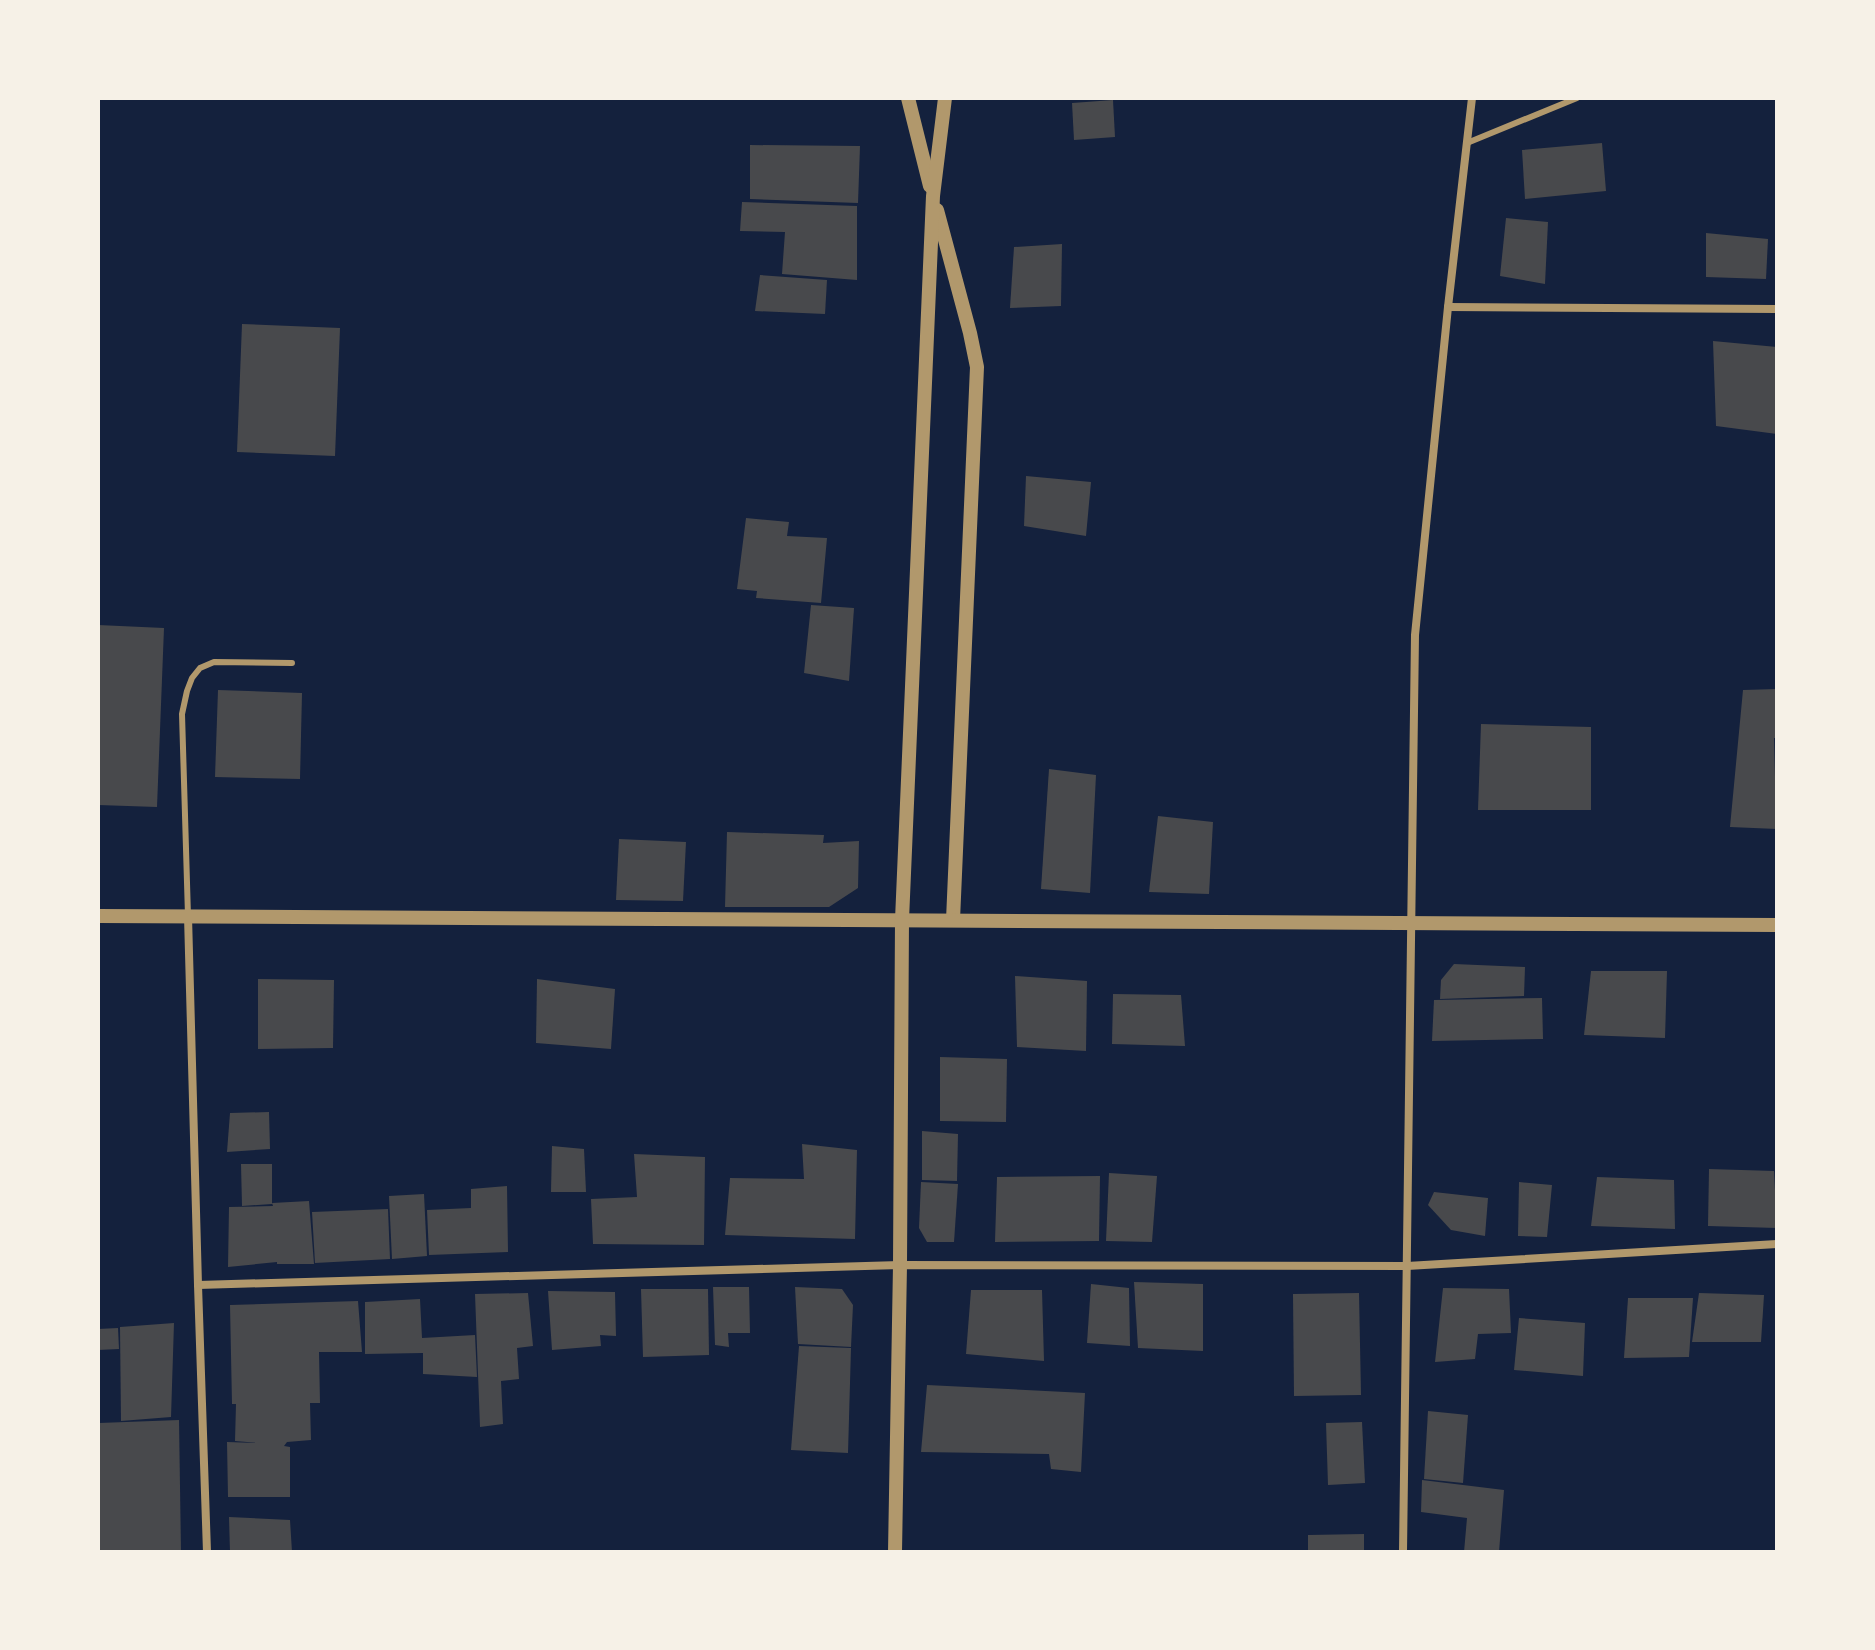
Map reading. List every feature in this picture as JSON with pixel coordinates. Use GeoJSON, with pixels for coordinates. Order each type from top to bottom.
{"type":"FeatureCollection","features":[{"type":"Feature","properties":{"kind":"street"},"geometry":{"type":"LineString","coordinates":[[908,98],[977,367],[953,920]]}},
{"type":"Feature","properties":{"kind":"street"},"geometry":{"type":"LineString","coordinates":[[895,1552],[902,920],[933,196],[945,98]]}},
{"type":"Feature","properties":{"kind":"street"},"geometry":{"type":"LineString","coordinates":[[1403,1552],[1415,635],[1472,98]]}},
{"type":"Feature","properties":{"kind":"street"},"geometry":{"type":"LineString","coordinates":[[1448,307],[1777,309]]}},
{"type":"Feature","properties":{"kind":"street"},"geometry":{"type":"LineString","coordinates":[[98,916],[1777,925]]}},
{"type":"Feature","properties":{"kind":"street"},"geometry":{"type":"LineString","coordinates":[[188,916],[207,1552]]}},
{"type":"Feature","properties":{"kind":"street"},"geometry":{"type":"LineString","coordinates":[[198,1285],[900,1265],[1407,1266],[1777,1244]]}},
{"type":"Feature","properties":{"kind":"lane"},"geometry":{"type":"LineString","coordinates":[[1467,143],[1577,98]]}},
{"type":"Feature","properties":{"kind":"lane"},"geometry":{"type":"LineString","coordinates":[[188,916],[182,714],[192,678],[200,668],[214,662],[292,663]]}},
{"type":"Feature","properties":{"kind":"building"},"geometry":{"type":"Polygon","coordinates":[[[1113,100],[1115,137],[1074,140],[1072,103],[1113,100]]]}},
{"type":"Feature","properties":{"kind":"building"},"geometry":{"type":"Polygon","coordinates":[[[1602,143],[1606,191],[1525,199],[1522,150],[1602,143]]]}},
{"type":"Feature","properties":{"kind":"building"},"geometry":{"type":"Polygon","coordinates":[[[750,145],[860,146],[858,203],[750,199],[750,145]]]}},
{"type":"Feature","properties":{"kind":"building"},"geometry":{"type":"Polygon","coordinates":[[[742,202],[857,206],[857,280],[782,274],[785,232],[740,231],[742,202]]]}},
{"type":"Feature","properties":{"kind":"building"},"geometry":{"type":"Polygon","coordinates":[[[1506,218],[1548,222],[1545,284],[1500,276],[1506,218]]]}},
{"type":"Feature","properties":{"kind":"building"},"geometry":{"type":"Polygon","coordinates":[[[1706,233],[1768,239],[1766,279],[1706,277],[1706,233]]]}},
{"type":"Feature","properties":{"kind":"building"},"geometry":{"type":"Polygon","coordinates":[[[1062,244],[1061,306],[1010,308],[1014,247],[1062,244]]]}},
{"type":"Feature","properties":{"kind":"building"},"geometry":{"type":"Polygon","coordinates":[[[760,275],[827,280],[825,314],[755,311],[760,275]]]}},
{"type":"Feature","properties":{"kind":"building"},"geometry":{"type":"Polygon","coordinates":[[[242,324],[340,328],[335,456],[237,452],[242,324]]]}},
{"type":"Feature","properties":{"kind":"building"},"geometry":{"type":"Polygon","coordinates":[[[1713,341],[1777,347],[1777,434],[1716,426],[1713,341]]]}},
{"type":"Feature","properties":{"kind":"building"},"geometry":{"type":"Polygon","coordinates":[[[1026,476],[1091,482],[1086,536],[1024,526],[1026,476]]]}},
{"type":"Feature","properties":{"kind":"building"},"geometry":{"type":"Polygon","coordinates":[[[746,518],[789,522],[787,536],[827,538],[821,603],[756,598],[757,591],[737,589],[746,518]]]}},
{"type":"Feature","properties":{"kind":"building"},"geometry":{"type":"Polygon","coordinates":[[[811,605],[854,608],[849,681],[804,673],[811,605]]]}},
{"type":"Feature","properties":{"kind":"building"},"geometry":{"type":"Polygon","coordinates":[[[98,625],[164,628],[157,807],[98,805],[98,625]]]}},
{"type":"Feature","properties":{"kind":"building"},"geometry":{"type":"Polygon","coordinates":[[[1777,689],[1777,738],[1774,738],[1777,829],[1730,827],[1743,690],[1777,689]]]}},
{"type":"Feature","properties":{"kind":"building"},"geometry":{"type":"Polygon","coordinates":[[[218,690],[302,693],[300,779],[215,777],[218,690]]]}},
{"type":"Feature","properties":{"kind":"building"},"geometry":{"type":"Polygon","coordinates":[[[1481,724],[1591,727],[1591,810],[1478,810],[1481,724]]]}},
{"type":"Feature","properties":{"kind":"building"},"geometry":{"type":"Polygon","coordinates":[[[1049,769],[1096,775],[1090,893],[1041,889],[1049,769]]]}},
{"type":"Feature","properties":{"kind":"building"},"geometry":{"type":"Polygon","coordinates":[[[1158,816],[1213,822],[1209,894],[1149,892],[1158,816]]]}},
{"type":"Feature","properties":{"kind":"building"},"geometry":{"type":"Polygon","coordinates":[[[727,832],[824,835],[823,843],[859,841],[858,888],[829,907],[725,907],[727,832]]]}},
{"type":"Feature","properties":{"kind":"building"},"geometry":{"type":"Polygon","coordinates":[[[619,839],[686,842],[683,901],[616,900],[619,839]]]}},
{"type":"Feature","properties":{"kind":"building"},"geometry":{"type":"Polygon","coordinates":[[[1454,964],[1525,967],[1524,996],[1440,999],[1441,980],[1454,964]]]}},
{"type":"Feature","properties":{"kind":"building"},"geometry":{"type":"Polygon","coordinates":[[[1591,971],[1667,971],[1665,1038],[1584,1035],[1591,971]]]}},
{"type":"Feature","properties":{"kind":"building"},"geometry":{"type":"Polygon","coordinates":[[[1015,976],[1087,981],[1086,1051],[1017,1047],[1015,976]]]}},
{"type":"Feature","properties":{"kind":"building"},"geometry":{"type":"Polygon","coordinates":[[[258,979],[334,980],[333,1048],[258,1049],[258,979]]]}},
{"type":"Feature","properties":{"kind":"building"},"geometry":{"type":"Polygon","coordinates":[[[537,979],[615,989],[611,1049],[536,1043],[537,979]]]}},
{"type":"Feature","properties":{"kind":"building"},"geometry":{"type":"Polygon","coordinates":[[[1113,994],[1181,995],[1185,1046],[1112,1044],[1113,994]]]}},
{"type":"Feature","properties":{"kind":"building"},"geometry":{"type":"Polygon","coordinates":[[[1542,998],[1543,1039],[1432,1041],[1434,1000],[1542,998]]]}},
{"type":"Feature","properties":{"kind":"building"},"geometry":{"type":"Polygon","coordinates":[[[940,1057],[1007,1059],[1006,1122],[940,1121],[940,1057]]]}},
{"type":"Feature","properties":{"kind":"building"},"geometry":{"type":"Polygon","coordinates":[[[269,1112],[270,1149],[227,1152],[230,1113],[269,1112]]]}},
{"type":"Feature","properties":{"kind":"building"},"geometry":{"type":"Polygon","coordinates":[[[922,1131],[958,1134],[957,1181],[922,1180],[922,1131]]]}},
{"type":"Feature","properties":{"kind":"building"},"geometry":{"type":"Polygon","coordinates":[[[802,1144],[857,1150],[855,1239],[725,1235],[730,1178],[804,1179],[802,1144]]]}},
{"type":"Feature","properties":{"kind":"building"},"geometry":{"type":"Polygon","coordinates":[[[552,1146],[584,1149],[586,1192],[551,1192],[552,1146]]]}},
{"type":"Feature","properties":{"kind":"building"},"geometry":{"type":"Polygon","coordinates":[[[634,1154],[705,1157],[704,1245],[593,1244],[591,1199],[637,1197],[634,1154]]]}},
{"type":"Feature","properties":{"kind":"building"},"geometry":{"type":"Polygon","coordinates":[[[241,1164],[272,1164],[272,1204],[242,1206],[241,1164]]]}},
{"type":"Feature","properties":{"kind":"building"},"geometry":{"type":"Polygon","coordinates":[[[1709,1169],[1774,1171],[1777,1228],[1708,1226],[1709,1169]]]}},
{"type":"Feature","properties":{"kind":"building"},"geometry":{"type":"Polygon","coordinates":[[[1109,1173],[1157,1176],[1152,1242],[1106,1241],[1109,1173]]]}},
{"type":"Feature","properties":{"kind":"building"},"geometry":{"type":"Polygon","coordinates":[[[1100,1176],[1099,1241],[995,1242],[997,1177],[1100,1176]]]}},
{"type":"Feature","properties":{"kind":"building"},"geometry":{"type":"Polygon","coordinates":[[[1597,1177],[1674,1180],[1675,1229],[1591,1226],[1597,1177]]]}},
{"type":"Feature","properties":{"kind":"building"},"geometry":{"type":"Polygon","coordinates":[[[921,1182],[958,1184],[954,1242],[927,1242],[919,1228],[921,1182]]]}},
{"type":"Feature","properties":{"kind":"building"},"geometry":{"type":"Polygon","coordinates":[[[1519,1182],[1552,1185],[1547,1237],[1518,1236],[1519,1182]]]}},
{"type":"Feature","properties":{"kind":"building"},"geometry":{"type":"Polygon","coordinates":[[[507,1186],[508,1252],[429,1255],[427,1210],[471,1208],[471,1189],[507,1186]]]}},
{"type":"Feature","properties":{"kind":"building"},"geometry":{"type":"Polygon","coordinates":[[[1434,1192],[1488,1198],[1485,1236],[1451,1230],[1428,1205],[1434,1192]]]}},
{"type":"Feature","properties":{"kind":"building"},"geometry":{"type":"Polygon","coordinates":[[[424,1194],[427,1256],[392,1259],[389,1196],[424,1194]]]}},
{"type":"Feature","properties":{"kind":"building"},"geometry":{"type":"Polygon","coordinates":[[[309,1201],[314,1264],[277,1262],[228,1267],[229,1207],[309,1201]]]}},
{"type":"Feature","properties":{"kind":"building"},"geometry":{"type":"Polygon","coordinates":[[[388,1209],[390,1259],[315,1263],[312,1212],[388,1209]]]}},
{"type":"Feature","properties":{"kind":"building"},"geometry":{"type":"Polygon","coordinates":[[[1134,1282],[1203,1284],[1203,1351],[1138,1348],[1134,1282]]]}},
{"type":"Feature","properties":{"kind":"building"},"geometry":{"type":"Polygon","coordinates":[[[1091,1284],[1129,1288],[1130,1346],[1087,1343],[1091,1284]]]}},
{"type":"Feature","properties":{"kind":"building"},"geometry":{"type":"Polygon","coordinates":[[[713,1287],[749,1287],[750,1333],[728,1333],[729,1347],[715,1345],[713,1287]]]}},
{"type":"Feature","properties":{"kind":"building"},"geometry":{"type":"Polygon","coordinates":[[[795,1287],[842,1289],[853,1305],[851,1347],[798,1344],[795,1287]]]}},
{"type":"Feature","properties":{"kind":"building"},"geometry":{"type":"Polygon","coordinates":[[[1443,1288],[1509,1289],[1511,1333],[1478,1334],[1475,1359],[1435,1362],[1443,1288]]]}},
{"type":"Feature","properties":{"kind":"building"},"geometry":{"type":"Polygon","coordinates":[[[641,1289],[708,1289],[709,1355],[643,1357],[641,1289]]]}},
{"type":"Feature","properties":{"kind":"building"},"geometry":{"type":"Polygon","coordinates":[[[971,1290],[1042,1290],[1044,1361],[966,1354],[971,1290]]]}},
{"type":"Feature","properties":{"kind":"building"},"geometry":{"type":"Polygon","coordinates":[[[548,1291],[615,1292],[616,1336],[600,1335],[601,1346],[552,1350],[548,1291]]]}},
{"type":"Feature","properties":{"kind":"building"},"geometry":{"type":"Polygon","coordinates":[[[528,1293],[533,1346],[517,1348],[519,1379],[501,1381],[503,1424],[480,1427],[475,1294],[528,1293]]]}},
{"type":"Feature","properties":{"kind":"building"},"geometry":{"type":"Polygon","coordinates":[[[1359,1293],[1361,1395],[1294,1396],[1293,1294],[1359,1293]]]}},
{"type":"Feature","properties":{"kind":"building"},"geometry":{"type":"Polygon","coordinates":[[[1699,1293],[1764,1295],[1761,1342],[1692,1342],[1699,1293]]]}},
{"type":"Feature","properties":{"kind":"building"},"geometry":{"type":"Polygon","coordinates":[[[1628,1298],[1693,1298],[1689,1357],[1624,1358],[1628,1298]]]}},
{"type":"Feature","properties":{"kind":"building"},"geometry":{"type":"Polygon","coordinates":[[[420,1299],[422,1338],[475,1335],[477,1377],[423,1374],[423,1353],[365,1354],[365,1302],[420,1299]]]}},
{"type":"Feature","properties":{"kind":"building"},"geometry":{"type":"Polygon","coordinates":[[[358,1301],[362,1352],[319,1352],[320,1403],[310,1403],[311,1440],[287,1442],[284,1446],[290,1447],[290,1497],[228,1497],[227,1442],[258,1443],[235,1441],[230,1305],[358,1301]]]}},
{"type":"Feature","properties":{"kind":"building"},"geometry":{"type":"Polygon","coordinates":[[[1519,1318],[1585,1323],[1583,1376],[1514,1370],[1519,1318]]]}},
{"type":"Feature","properties":{"kind":"building"},"geometry":{"type":"Polygon","coordinates":[[[174,1323],[171,1417],[121,1421],[120,1327],[174,1323]]]}},
{"type":"Feature","properties":{"kind":"building"},"geometry":{"type":"Polygon","coordinates":[[[118,1328],[119,1349],[98,1350],[98,1329],[118,1328]]]}},
{"type":"Feature","properties":{"kind":"building"},"geometry":{"type":"Polygon","coordinates":[[[799,1346],[851,1348],[848,1453],[791,1450],[799,1346]]]}},
{"type":"Feature","properties":{"kind":"building"},"geometry":{"type":"Polygon","coordinates":[[[927,1385],[1085,1393],[1081,1472],[1051,1469],[1049,1454],[921,1452],[927,1385]]]}},
{"type":"Feature","properties":{"kind":"building"},"geometry":{"type":"Polygon","coordinates":[[[1428,1411],[1468,1415],[1463,1483],[1424,1479],[1428,1411]]]}},
{"type":"Feature","properties":{"kind":"building"},"geometry":{"type":"Polygon","coordinates":[[[179,1420],[181,1552],[99,1552],[99,1423],[179,1420]]]}},
{"type":"Feature","properties":{"kind":"building"},"geometry":{"type":"Polygon","coordinates":[[[1362,1422],[1365,1483],[1328,1485],[1326,1423],[1362,1422]]]}},
{"type":"Feature","properties":{"kind":"building"},"geometry":{"type":"Polygon","coordinates":[[[1422,1480],[1504,1490],[1499,1552],[1464,1552],[1467,1518],[1421,1512],[1422,1480]]]}},
{"type":"Feature","properties":{"kind":"building"},"geometry":{"type":"Polygon","coordinates":[[[229,1517],[290,1520],[292,1552],[230,1552],[229,1517]]]}},
{"type":"Feature","properties":{"kind":"building"},"geometry":{"type":"Polygon","coordinates":[[[1364,1534],[1364,1552],[1308,1552],[1308,1535],[1364,1534]]]}}]}
